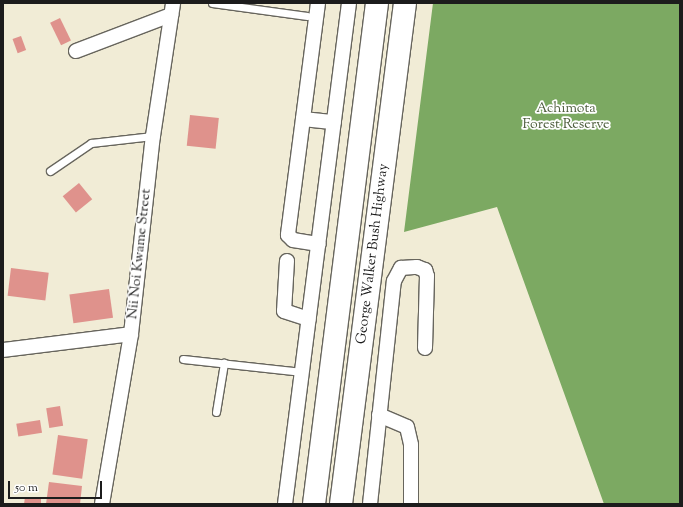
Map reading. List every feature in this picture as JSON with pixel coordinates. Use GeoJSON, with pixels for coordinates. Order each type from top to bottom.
{"type":"FeatureCollection","features":[{"type":"Feature","properties":{"kind":"highway","name":"George Walker Bush Highway"},"geometry":{"type":"LineString","coordinates":[[314,504],[377,3]]}},
{"type":"Feature","properties":{"kind":"highway","name":"George Walker Bush Highway"},"geometry":{"type":"LineString","coordinates":[[341,504],[405,3]]}},
{"type":"Feature","properties":{"kind":"street"},"geometry":{"type":"LineString","coordinates":[[318,3],[288,235],[293,240],[319,244]]}},
{"type":"Feature","properties":{"kind":"street"},"geometry":{"type":"LineString","coordinates":[[285,504],[349,3]]}},
{"type":"Feature","properties":{"kind":"street"},"geometry":{"type":"LineString","coordinates":[[76,51],[172,9]]}},
{"type":"Feature","properties":{"kind":"street","name":"Nii Noi Kwame Street"},"geometry":{"type":"LineString","coordinates":[[102,504],[131,334],[152,136],[172,9]]}},
{"type":"Feature","properties":{"kind":"street"},"geometry":{"type":"LineString","coordinates":[[303,119],[334,122]]}},
{"type":"Feature","properties":{"kind":"street"},"geometry":{"type":"LineString","coordinates":[[287,261],[284,311],[309,319]]}},
{"type":"Feature","properties":{"kind":"street"},"geometry":{"type":"LineString","coordinates":[[370,504],[394,281],[396,272],[401,268],[417,267],[425,270],[427,276],[425,348]]}},
{"type":"Feature","properties":{"kind":"street"},"geometry":{"type":"LineString","coordinates":[[3,350],[131,334]]}},
{"type":"Feature","properties":{"kind":"street"},"geometry":{"type":"LineString","coordinates":[[379,415],[407,427],[411,445],[410,504]]}},
{"type":"Feature","properties":{"kind":"lane"},"geometry":{"type":"LineString","coordinates":[[212,3],[307,16]]}},
{"type":"Feature","properties":{"kind":"lane"},"geometry":{"type":"LineString","coordinates":[[50,171],[91,143],[152,136]]}},
{"type":"Feature","properties":{"kind":"lane"},"geometry":{"type":"LineString","coordinates":[[183,359],[302,372]]}},
{"type":"Feature","properties":{"kind":"lane"},"geometry":{"type":"LineString","coordinates":[[216,412],[224,363]]}},
{"type":"Feature","properties":{"kind":"green space","name":"Achimota Forest Reserve"},"geometry":{"type":"Polygon","coordinates":[[[433,3],[680,3],[680,504],[604,504],[497,207],[404,232],[433,3]]]}},
{"type":"Feature","properties":{"kind":"building"},"geometry":{"type":"Polygon","coordinates":[[[60,18],[71,40],[61,45],[50,23],[60,18]]]}},
{"type":"Feature","properties":{"kind":"building"},"geometry":{"type":"Polygon","coordinates":[[[21,36],[26,50],[18,53],[13,39],[21,36]]]}},
{"type":"Feature","properties":{"kind":"building"},"geometry":{"type":"Polygon","coordinates":[[[190,115],[219,118],[216,149],[187,146],[190,115]]]}},
{"type":"Feature","properties":{"kind":"building"},"geometry":{"type":"Polygon","coordinates":[[[79,183],[92,199],[76,213],[63,196],[79,183]]]}},
{"type":"Feature","properties":{"kind":"building"},"geometry":{"type":"Polygon","coordinates":[[[11,268],[49,273],[45,300],[8,296],[11,268]]]}},
{"type":"Feature","properties":{"kind":"building"},"geometry":{"type":"Polygon","coordinates":[[[109,289],[113,318],[73,323],[69,295],[109,289]]]}},
{"type":"Feature","properties":{"kind":"building"},"geometry":{"type":"Polygon","coordinates":[[[60,406],[63,426],[49,428],[46,408],[60,406]]]}},
{"type":"Feature","properties":{"kind":"building"},"geometry":{"type":"Polygon","coordinates":[[[40,420],[42,433],[18,437],[16,424],[40,420]]]}},
{"type":"Feature","properties":{"kind":"building"},"geometry":{"type":"Polygon","coordinates":[[[58,435],[88,439],[82,479],[52,475],[58,435]]]}},
{"type":"Feature","properties":{"kind":"building"},"geometry":{"type":"Polygon","coordinates":[[[49,482],[82,486],[80,504],[46,504],[49,482]]]}},
{"type":"Feature","properties":{"kind":"building"},"geometry":{"type":"Polygon","coordinates":[[[25,497],[41,499],[41,504],[24,504],[25,497]]]}}]}
